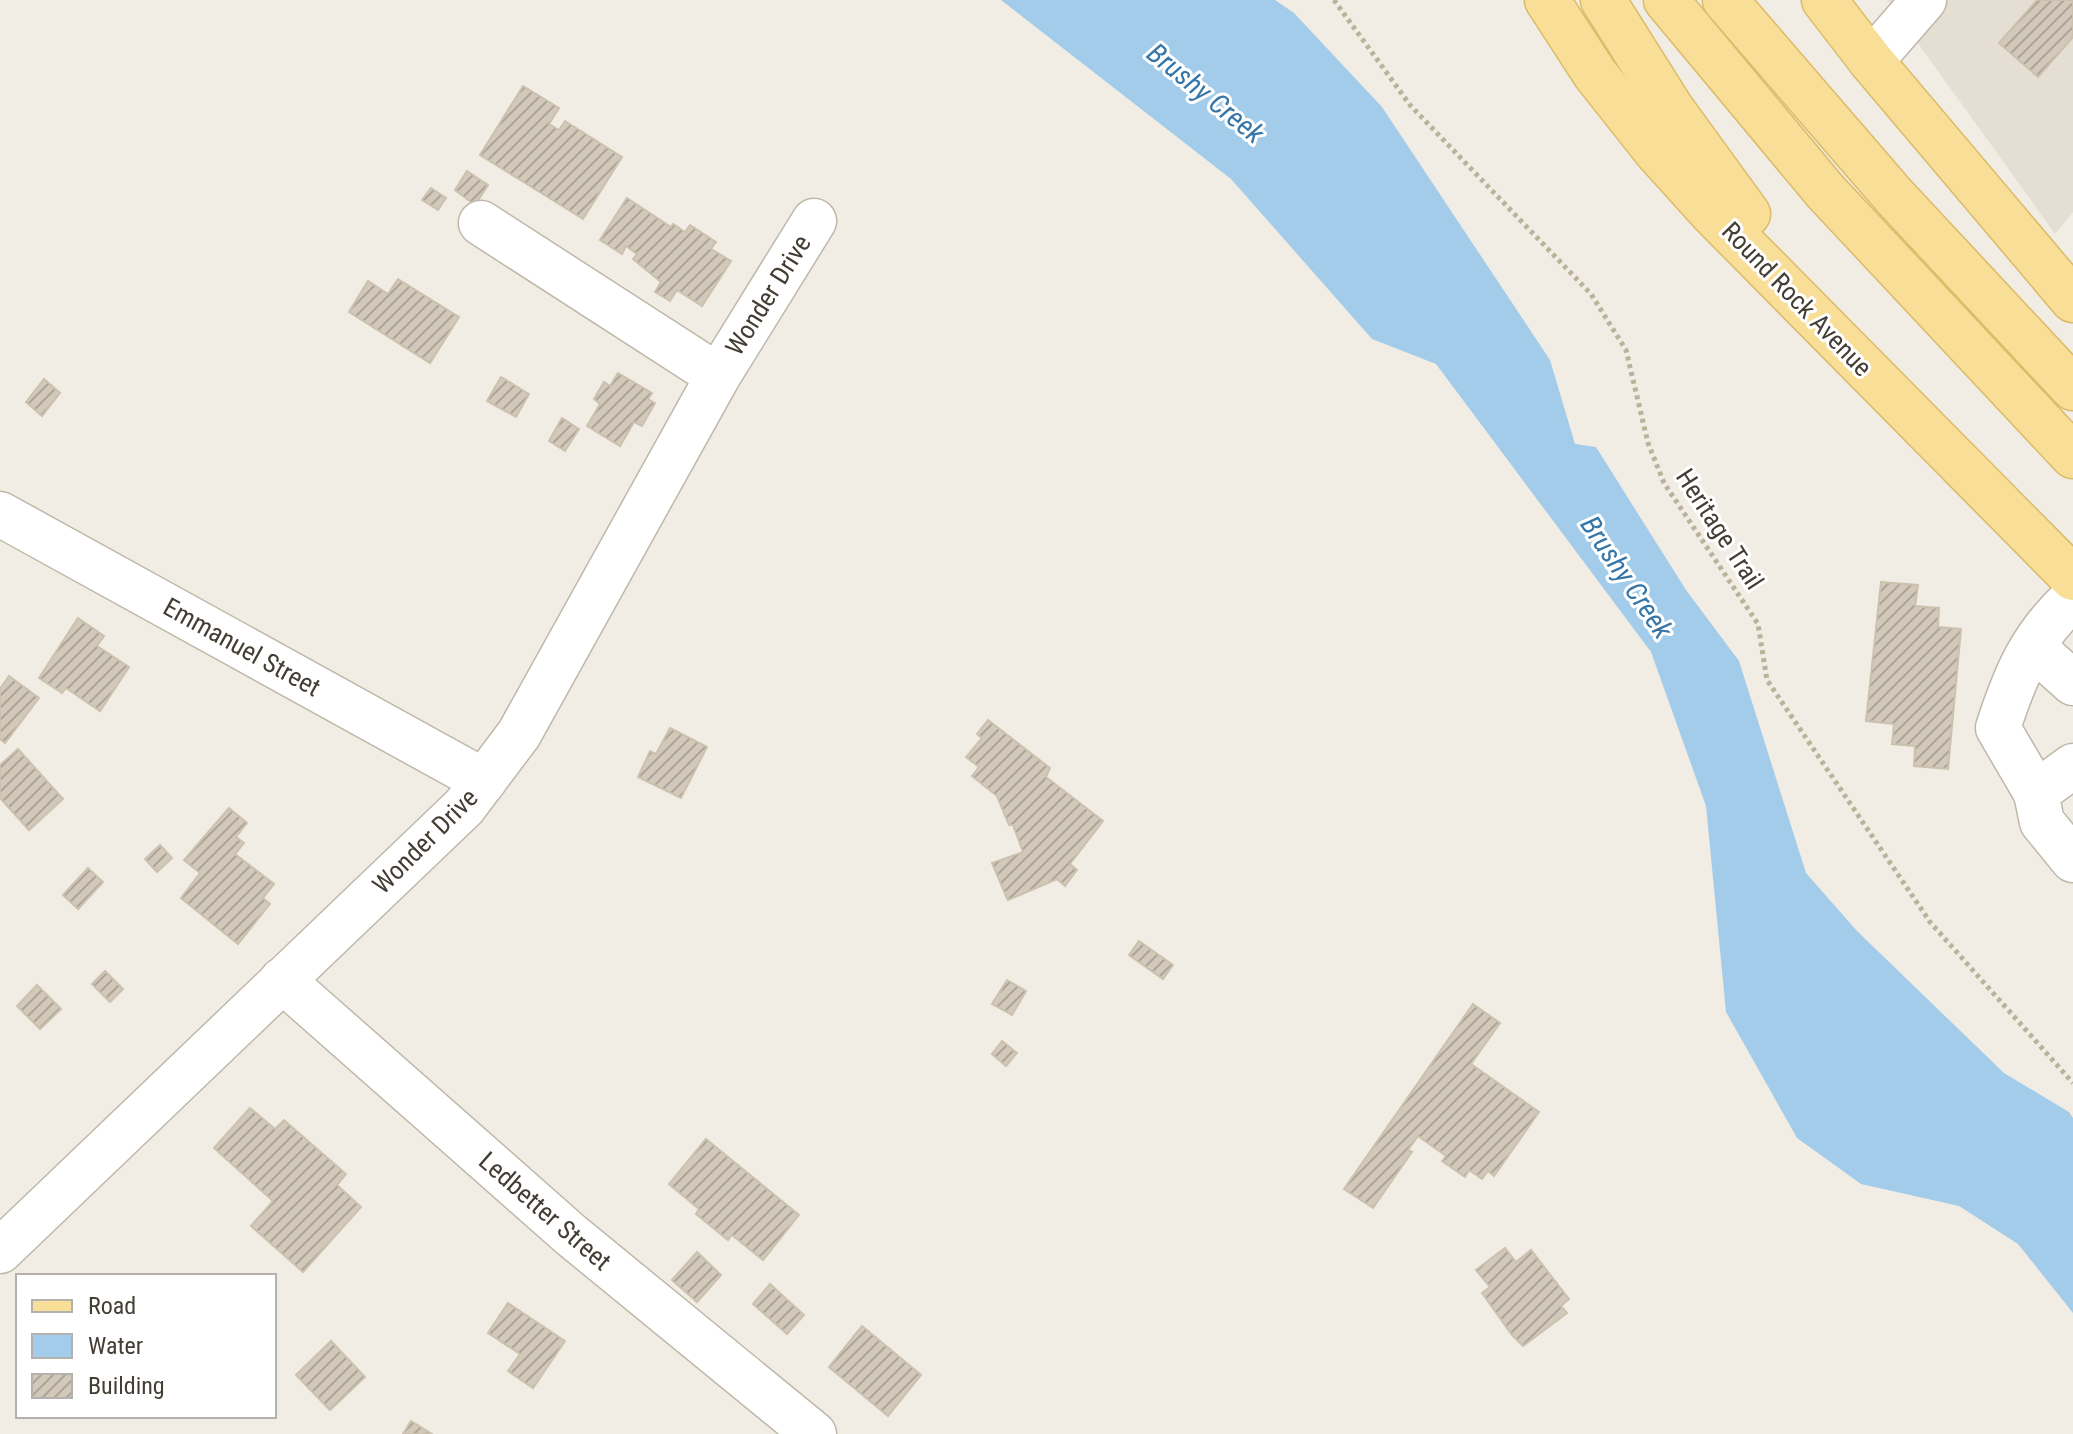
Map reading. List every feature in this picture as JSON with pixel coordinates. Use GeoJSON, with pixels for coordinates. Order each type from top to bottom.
{"type":"FeatureCollection","features":[{"type":"Feature","properties":{"kind":"main road","name":"Round Rock Avenue"},"geometry":{"type":"LineString","coordinates":[[1547,0],[1595,74],[1656,151],[1813,317],[2073,578]]}},
{"type":"Feature","properties":{"kind":"main road"},"geometry":{"type":"LineString","coordinates":[[1603,0],[1706,157],[1775,249],[1813,317]]}},
{"type":"Feature","properties":{"kind":"main road"},"geometry":{"type":"LineString","coordinates":[[1666,0],[1825,191],[2073,456]]}},
{"type":"Feature","properties":{"kind":"main road"},"geometry":{"type":"LineString","coordinates":[[1725,0],[1894,196],[2073,388]]}},
{"type":"Feature","properties":{"kind":"main road"},"geometry":{"type":"LineString","coordinates":[[1824,0],[1871,61],[2069,289]]}},
{"type":"Feature","properties":{"kind":"street"},"geometry":{"type":"LineString","coordinates":[[1871,61],[1924,0]]}},
{"type":"Feature","properties":{"kind":"street","name":"Wonder Drive"},"geometry":{"type":"LineString","coordinates":[[0,1251],[464,807],[519,734],[718,376],[814,221]]}},
{"type":"Feature","properties":{"kind":"street"},"geometry":{"type":"LineString","coordinates":[[481,223],[718,376]]}},
{"type":"Feature","properties":{"kind":"street","name":"Emmanuel Street"},"geometry":{"type":"LineString","coordinates":[[0,514],[484,781]]}},
{"type":"Feature","properties":{"kind":"street"},"geometry":{"type":"LineString","coordinates":[[2073,598],[2050,619],[2015,675],[1998,728],[2036,793],[2042,822],[2073,860]]}},
{"type":"Feature","properties":{"kind":"street"},"geometry":{"type":"LineString","coordinates":[[2033,647],[2073,683]]}},
{"type":"Feature","properties":{"kind":"street"},"geometry":{"type":"LineString","coordinates":[[2036,793],[2073,766]]}},
{"type":"Feature","properties":{"kind":"street","name":"Ledbetter Street"},"geometry":{"type":"LineString","coordinates":[[282,980],[571,1235],[814,1434]]}},
{"type":"Feature","properties":{"kind":"path","name":"Heritage Trail"},"geometry":{"type":"LineString","coordinates":[[1334,0],[1410,105],[1591,294],[1626,350],[1648,443],[1664,483],[1758,624],[1767,680],[1930,922],[2073,1083]]}},
{"type":"Feature","properties":{"kind":"shaded area"},"geometry":{"type":"Polygon","coordinates":[[[1887,0],[2073,0],[2073,212],[2055,234],[1887,0]]]}},
{"type":"Feature","properties":{"kind":"water","name":"Brushy Creek"},"geometry":{"type":"Polygon","coordinates":[[[1001,0],[1275,0],[1294,13],[1382,107],[1550,360],[1575,444],[1596,447],[1686,590],[1739,661],[1806,873],[1857,931],[2004,1073],[2069,1112],[2073,1118],[2073,1313],[2018,1244],[1959,1206],[1861,1184],[1797,1138],[1726,1012],[1706,806],[1651,652],[1436,364],[1372,339],[1231,179],[1001,0]]]}},
{"type":"Feature","properties":{"kind":"building"},"geometry":{"type":"Polygon","coordinates":[[[2037,0],[2073,0],[2073,37],[2038,77],[1999,43],[2037,0]]]}},
{"type":"Feature","properties":{"kind":"building"},"geometry":{"type":"Polygon","coordinates":[[[523,86],[559,108],[549,124],[559,130],[565,121],[622,157],[583,219],[480,155],[523,86]]]}},
{"type":"Feature","properties":{"kind":"building"},"geometry":{"type":"Polygon","coordinates":[[[467,171],[488,185],[475,205],[455,190],[467,171]]]}},
{"type":"Feature","properties":{"kind":"building"},"geometry":{"type":"Polygon","coordinates":[[[431,188],[446,198],[438,210],[422,200],[431,188]]]}},
{"type":"Feature","properties":{"kind":"building"},"geometry":{"type":"Polygon","coordinates":[[[627,198],[671,227],[673,224],[685,232],[690,225],[716,242],[711,249],[731,261],[702,306],[677,290],[670,301],[655,292],[661,282],[633,259],[637,254],[626,246],[622,254],[600,240],[627,198]]]}},
{"type":"Feature","properties":{"kind":"building"},"geometry":{"type":"Polygon","coordinates":[[[398,279],[459,317],[430,363],[349,312],[368,281],[388,294],[398,279]]]}},
{"type":"Feature","properties":{"kind":"building"},"geometry":{"type":"Polygon","coordinates":[[[618,373],[652,393],[648,399],[655,403],[642,426],[634,422],[620,446],[587,426],[600,404],[594,399],[604,382],[610,386],[618,373]]]}},
{"type":"Feature","properties":{"kind":"building"},"geometry":{"type":"Polygon","coordinates":[[[501,377],[529,394],[516,417],[487,401],[501,377]]]}},
{"type":"Feature","properties":{"kind":"building"},"geometry":{"type":"Polygon","coordinates":[[[44,379],[60,393],[42,416],[26,402],[44,379]]]}},
{"type":"Feature","properties":{"kind":"building"},"geometry":{"type":"Polygon","coordinates":[[[562,418],[579,429],[565,451],[549,441],[562,418]]]}},
{"type":"Feature","properties":{"kind":"building"},"geometry":{"type":"Polygon","coordinates":[[[1881,582],[1918,585],[1915,606],[1939,608],[1938,627],[1961,629],[1948,769],[1914,766],[1915,746],[1892,744],[1894,724],[1866,721],[1881,582]]]}},
{"type":"Feature","properties":{"kind":"building"},"geometry":{"type":"Polygon","coordinates":[[[78,618],[104,636],[97,646],[129,667],[100,711],[66,688],[62,693],[39,678],[78,618]]]}},
{"type":"Feature","properties":{"kind":"building"},"geometry":{"type":"Polygon","coordinates":[[[9,676],[39,698],[5,743],[0,739],[0,689],[9,676]]]}},
{"type":"Feature","properties":{"kind":"building"},"geometry":{"type":"Polygon","coordinates":[[[988,720],[1050,768],[1046,777],[1103,821],[1070,864],[1077,870],[1065,886],[1057,879],[1008,900],[1006,896],[992,863],[1023,852],[997,796],[972,776],[979,767],[966,757],[982,738],[977,734],[988,720]]]}},
{"type":"Feature","properties":{"kind":"building"},"geometry":{"type":"Polygon","coordinates":[[[670,728],[707,747],[681,798],[638,777],[650,751],[656,754],[670,728]]]}},
{"type":"Feature","properties":{"kind":"building"},"geometry":{"type":"Polygon","coordinates":[[[18,749],[63,799],[29,830],[0,798],[0,765],[18,749]]]}},
{"type":"Feature","properties":{"kind":"building"},"geometry":{"type":"Polygon","coordinates":[[[229,808],[247,823],[236,837],[244,843],[235,854],[274,884],[263,898],[270,904],[238,944],[181,898],[200,873],[184,860],[229,808]]]}},
{"type":"Feature","properties":{"kind":"building"},"geometry":{"type":"Polygon","coordinates":[[[160,845],[172,858],[157,872],[145,859],[160,845]]]}},
{"type":"Feature","properties":{"kind":"building"},"geometry":{"type":"Polygon","coordinates":[[[88,868],[103,882],[78,909],[63,895],[88,868]]]}},
{"type":"Feature","properties":{"kind":"building"},"geometry":{"type":"Polygon","coordinates":[[[1139,941],[1173,965],[1163,979],[1129,955],[1139,941]]]}},
{"type":"Feature","properties":{"kind":"building"},"geometry":{"type":"Polygon","coordinates":[[[105,971],[123,989],[110,1002],[92,984],[105,971]]]}},
{"type":"Feature","properties":{"kind":"building"},"geometry":{"type":"Polygon","coordinates":[[[1007,980],[1026,991],[1012,1015],[992,1004],[1007,980]]]}},
{"type":"Feature","properties":{"kind":"building"},"geometry":{"type":"Polygon","coordinates":[[[37,985],[61,1009],[40,1029],[17,1006],[37,985]]]}},
{"type":"Feature","properties":{"kind":"building"},"geometry":{"type":"Polygon","coordinates":[[[1473,1004],[1500,1023],[1471,1064],[1539,1112],[1494,1176],[1488,1171],[1482,1179],[1469,1170],[1465,1177],[1442,1161],[1446,1156],[1418,1136],[1408,1150],[1412,1152],[1373,1208],[1344,1189],[1473,1004]]]}},
{"type":"Feature","properties":{"kind":"building"},"geometry":{"type":"Polygon","coordinates":[[[1002,1041],[1017,1053],[1006,1066],[992,1054],[1002,1041]]]}},
{"type":"Feature","properties":{"kind":"building"},"geometry":{"type":"Polygon","coordinates":[[[250,1108],[275,1129],[284,1120],[346,1174],[337,1185],[361,1207],[303,1272],[251,1226],[273,1201],[214,1148],[250,1108]]]}},
{"type":"Feature","properties":{"kind":"building"},"geometry":{"type":"Polygon","coordinates":[[[706,1139],[799,1215],[763,1260],[732,1235],[728,1240],[696,1214],[699,1209],[669,1184],[706,1139]]]}},
{"type":"Feature","properties":{"kind":"building"},"geometry":{"type":"Polygon","coordinates":[[[1505,1248],[1516,1262],[1531,1250],[1569,1299],[1561,1306],[1567,1313],[1523,1346],[1482,1293],[1490,1287],[1476,1270],[1505,1248]]]}},
{"type":"Feature","properties":{"kind":"building"},"geometry":{"type":"Polygon","coordinates":[[[697,1252],[721,1275],[697,1302],[672,1280],[697,1252]]]}},
{"type":"Feature","properties":{"kind":"building"},"geometry":{"type":"Polygon","coordinates":[[[770,1284],[804,1315],[787,1334],[753,1304],[770,1284]]]}},
{"type":"Feature","properties":{"kind":"building"},"geometry":{"type":"Polygon","coordinates":[[[508,1303],[565,1341],[533,1388],[508,1371],[520,1354],[488,1333],[508,1303]]]}},
{"type":"Feature","properties":{"kind":"building"},"geometry":{"type":"Polygon","coordinates":[[[862,1326],[921,1375],[888,1416],[829,1367],[862,1326]]]}},
{"type":"Feature","properties":{"kind":"building"},"geometry":{"type":"Polygon","coordinates":[[[331,1341],[365,1377],[330,1410],[296,1375],[331,1341]]]}},
{"type":"Feature","properties":{"kind":"building"},"geometry":{"type":"Polygon","coordinates":[[[411,1421],[432,1434],[403,1434],[411,1421]]]}}]}
